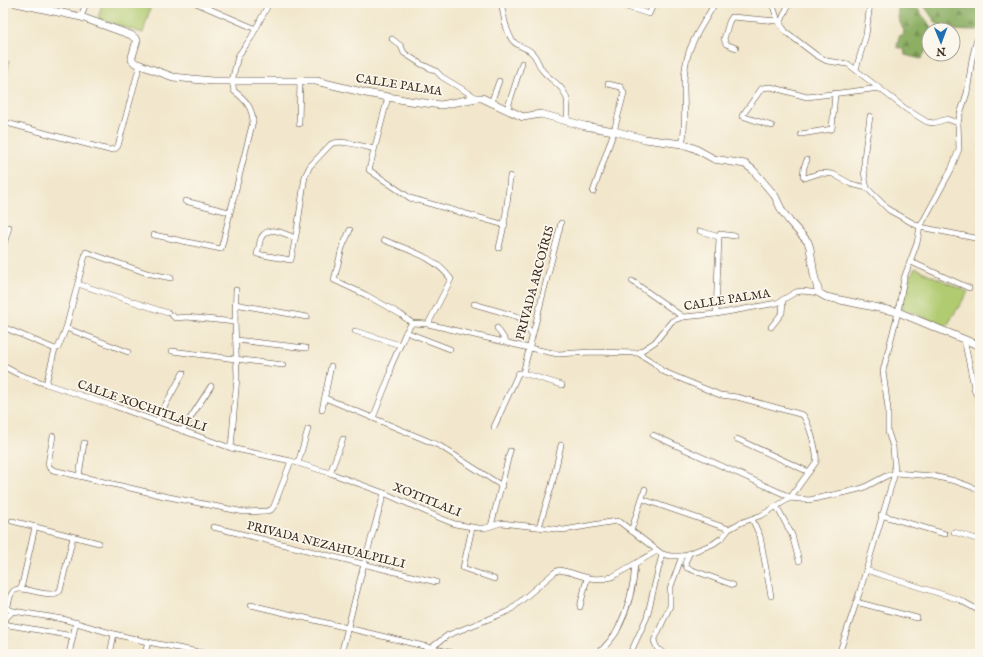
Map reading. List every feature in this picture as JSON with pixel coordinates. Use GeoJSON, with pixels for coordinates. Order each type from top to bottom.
{"type":"FeatureCollection","features":[{"type":"Feature","properties":{"kind":"street"},"geometry":{"type":"LineString","coordinates":[[3,122],[109,150],[115,149],[118,146],[140,64],[132,60],[137,40],[134,36],[81,17],[16,3]]}},
{"type":"Feature","properties":{"kind":"street"},"geometry":{"type":"LineString","coordinates":[[81,17],[86,3]]}},
{"type":"Feature","properties":{"kind":"street"},"geometry":{"type":"LineString","coordinates":[[196,3],[256,29]]}},
{"type":"Feature","properties":{"kind":"street"},"geometry":{"type":"LineString","coordinates":[[154,235],[221,249],[229,212],[253,121],[252,110],[246,101],[234,91],[232,81],[238,56],[251,38],[268,3]]}},
{"type":"Feature","properties":{"kind":"street"},"geometry":{"type":"LineString","coordinates":[[502,3],[507,29],[512,40],[536,57],[543,71],[562,88],[566,94],[568,104],[567,122]]}},
{"type":"Feature","properties":{"kind":"street"},"geometry":{"type":"LineString","coordinates":[[614,3],[649,14],[654,3]]}},
{"type":"Feature","properties":{"kind":"street"},"geometry":{"type":"LineString","coordinates":[[682,144],[685,128],[684,77],[688,56],[697,34],[715,3]]}},
{"type":"Feature","properties":{"kind":"street"},"geometry":{"type":"LineString","coordinates":[[772,3],[779,23],[786,32],[827,61],[848,64],[906,109],[926,122],[934,123],[947,119],[958,122]]}},
{"type":"Feature","properties":{"kind":"street"},"geometry":{"type":"LineString","coordinates":[[779,23],[789,3]]}},
{"type":"Feature","properties":{"kind":"street"},"geometry":{"type":"LineString","coordinates":[[856,69],[866,35],[870,3]]}},
{"type":"Feature","properties":{"kind":"street"},"geometry":{"type":"LineString","coordinates":[[736,48],[726,44],[724,39],[732,17],[779,23]]}},
{"type":"Feature","properties":{"kind":"street"},"geometry":{"type":"LineString","coordinates":[[839,654],[895,473],[893,447],[888,432],[888,409],[883,371],[898,312],[904,278],[917,243],[920,227],[951,170],[959,149],[958,122],[967,93],[972,59],[980,32]]}},
{"type":"Feature","properties":{"kind":"street"},"geometry":{"type":"LineString","coordinates":[[392,39],[401,46],[404,53],[421,64],[436,71],[442,77],[477,98]]}},
{"type":"Feature","properties":{"kind":"street"},"geometry":{"type":"LineString","coordinates":[[507,110],[522,63]]}},
{"type":"Feature","properties":{"kind":"street","name":"CALLE PALMA"},"geometry":{"type":"LineString","coordinates":[[140,64],[173,77],[212,81],[316,81],[388,97],[441,105],[482,98],[523,117],[541,114],[567,122],[614,131],[645,139],[682,144],[694,148],[714,159],[745,164],[753,170],[776,196],[782,211],[808,242],[819,293]]}},
{"type":"Feature","properties":{"kind":"street"},"geometry":{"type":"LineString","coordinates":[[299,124],[300,81]]}},
{"type":"Feature","properties":{"kind":"street"},"geometry":{"type":"LineString","coordinates":[[491,102],[499,81]]}},
{"type":"Feature","properties":{"kind":"street"},"geometry":{"type":"LineString","coordinates":[[593,192],[614,131],[624,93],[621,87],[608,84]]}},
{"type":"Feature","properties":{"kind":"street"},"geometry":{"type":"LineString","coordinates":[[772,126],[742,116],[762,88],[771,87],[807,97],[880,88]]}},
{"type":"Feature","properties":{"kind":"street"},"geometry":{"type":"LineString","coordinates":[[801,134],[832,129],[835,93]]}},
{"type":"Feature","properties":{"kind":"street"},"geometry":{"type":"LineString","coordinates":[[388,97],[369,170],[410,198],[505,225]]}},
{"type":"Feature","properties":{"kind":"street"},"geometry":{"type":"LineString","coordinates":[[867,188],[863,165],[870,116]]}},
{"type":"Feature","properties":{"kind":"street"},"geometry":{"type":"LineString","coordinates":[[295,238],[278,231],[265,233],[261,238],[257,254],[291,260],[295,238],[305,176],[310,166],[331,144],[335,142],[374,149]]}},
{"type":"Feature","properties":{"kind":"street"},"geometry":{"type":"LineString","coordinates":[[807,160],[804,167],[803,176],[805,178],[820,173],[833,174],[851,184],[867,188],[889,210],[920,227],[980,239]]}},
{"type":"Feature","properties":{"kind":"street"},"geometry":{"type":"LineString","coordinates":[[499,248],[505,225],[510,176]]}},
{"type":"Feature","properties":{"kind":"street"},"geometry":{"type":"LineString","coordinates":[[185,201],[229,212]]}},
{"type":"Feature","properties":{"kind":"street","name":"PRIVADA ARCOÍRIS"},"geometry":{"type":"LineString","coordinates":[[529,348],[561,223]]}},
{"type":"Feature","properties":{"kind":"street"},"geometry":{"type":"LineString","coordinates":[[3,248],[9,227]]}},
{"type":"Feature","properties":{"kind":"street"},"geometry":{"type":"LineString","coordinates":[[350,230],[342,248],[334,280],[366,295],[400,314],[412,323],[428,324],[558,354],[591,352],[638,353],[654,363],[662,371],[720,395],[737,397],[803,415],[811,434],[817,457],[816,462],[790,498],[777,507],[729,529],[723,537],[713,544],[682,556],[670,556],[659,553],[612,577],[604,579],[587,578],[559,570],[509,611],[448,635],[431,648],[420,654]]}},
{"type":"Feature","properties":{"kind":"street"},"geometry":{"type":"LineString","coordinates":[[700,231],[734,236]]}},
{"type":"Feature","properties":{"kind":"street"},"geometry":{"type":"LineString","coordinates":[[716,314],[719,235]]}},
{"type":"Feature","properties":{"kind":"street"},"geometry":{"type":"LineString","coordinates":[[384,240],[432,260],[445,270],[451,279],[428,324]]}},
{"type":"Feature","properties":{"kind":"street"},"geometry":{"type":"LineString","coordinates":[[46,384],[55,349],[58,348],[66,328],[86,252],[147,273],[171,278]]}},
{"type":"Feature","properties":{"kind":"street"},"geometry":{"type":"LineString","coordinates":[[911,262],[969,288]]}},
{"type":"Feature","properties":{"kind":"street"},"geometry":{"type":"LineString","coordinates":[[632,281],[683,317]]}},
{"type":"Feature","properties":{"kind":"street"},"geometry":{"type":"LineString","coordinates":[[78,284],[170,314],[176,318],[187,317],[235,322]]}},
{"type":"Feature","properties":{"kind":"street"},"geometry":{"type":"LineString","coordinates":[[231,448],[237,377],[235,322],[236,290]]}},
{"type":"Feature","properties":{"kind":"street","name":"CALLE PALMA"},"geometry":{"type":"LineString","coordinates":[[638,353],[655,342],[672,321],[683,317],[716,314],[777,303],[796,292],[802,291],[819,293],[826,297],[898,312],[980,346]]}},
{"type":"Feature","properties":{"kind":"street"},"geometry":{"type":"LineString","coordinates":[[771,327],[782,313],[783,300]]}},
{"type":"Feature","properties":{"kind":"street"},"geometry":{"type":"LineString","coordinates":[[235,304],[307,317]]}},
{"type":"Feature","properties":{"kind":"street"},"geometry":{"type":"LineString","coordinates":[[474,304],[519,317],[532,335]]}},
{"type":"Feature","properties":{"kind":"street"},"geometry":{"type":"LineString","coordinates":[[373,418],[384,393],[390,375],[391,366],[406,332],[412,323]]}},
{"type":"Feature","properties":{"kind":"street"},"geometry":{"type":"LineString","coordinates":[[3,327],[55,349]]}},
{"type":"Feature","properties":{"kind":"street"},"geometry":{"type":"LineString","coordinates":[[66,328],[128,352]]}},
{"type":"Feature","properties":{"kind":"street"},"geometry":{"type":"LineString","coordinates":[[497,328],[507,343]]}},
{"type":"Feature","properties":{"kind":"street"},"geometry":{"type":"LineString","coordinates":[[355,331],[400,345]]}},
{"type":"Feature","properties":{"kind":"street"},"geometry":{"type":"LineString","coordinates":[[406,332],[450,349]]}},
{"type":"Feature","properties":{"kind":"street"},"geometry":{"type":"LineString","coordinates":[[964,339],[975,392],[979,398]]}},
{"type":"Feature","properties":{"kind":"street"},"geometry":{"type":"LineString","coordinates":[[236,340],[306,348]]}},
{"type":"Feature","properties":{"kind":"street"},"geometry":{"type":"LineString","coordinates":[[523,373],[529,348]]}},
{"type":"Feature","properties":{"kind":"street"},"geometry":{"type":"LineString","coordinates":[[172,351],[284,365]]}},
{"type":"Feature","properties":{"kind":"street","name":"CALLE XOCHITLALLI"},"geometry":{"type":"LineString","coordinates":[[3,366],[18,374],[114,406],[231,448]]}},
{"type":"Feature","properties":{"kind":"street"},"geometry":{"type":"LineString","coordinates":[[322,410],[331,366]]}},
{"type":"Feature","properties":{"kind":"street"},"geometry":{"type":"LineString","coordinates":[[156,422],[183,373]]}},
{"type":"Feature","properties":{"kind":"street"},"geometry":{"type":"LineString","coordinates":[[494,427],[518,374],[523,373],[562,385]]}},
{"type":"Feature","properties":{"kind":"street"},"geometry":{"type":"LineString","coordinates":[[182,431],[211,386]]}},
{"type":"Feature","properties":{"kind":"street"},"geometry":{"type":"LineString","coordinates":[[325,398],[440,446],[502,486]]}},
{"type":"Feature","properties":{"kind":"street"},"geometry":{"type":"LineString","coordinates":[[298,463],[308,429]]}},
{"type":"Feature","properties":{"kind":"street"},"geometry":{"type":"LineString","coordinates":[[653,435],[790,498],[809,500],[847,492],[863,488],[895,473],[933,476],[955,481],[980,490]]}},
{"type":"Feature","properties":{"kind":"street"},"geometry":{"type":"LineString","coordinates":[[53,436],[48,464],[53,470],[164,496],[244,512],[261,512],[271,510],[274,506],[291,461]]}},
{"type":"Feature","properties":{"kind":"street"},"geometry":{"type":"LineString","coordinates":[[737,439],[808,472]]}},
{"type":"Feature","properties":{"kind":"street"},"geometry":{"type":"LineString","coordinates":[[330,474],[343,440]]}},
{"type":"Feature","properties":{"kind":"street"},"geometry":{"type":"LineString","coordinates":[[79,476],[84,443]]}},
{"type":"Feature","properties":{"kind":"street"},"geometry":{"type":"LineString","coordinates":[[539,527],[552,485],[561,445]]}},
{"type":"Feature","properties":{"kind":"street","name":"XOTITLALI"},"geometry":{"type":"LineString","coordinates":[[231,448],[298,463],[384,493],[440,518],[472,528],[485,528],[501,523],[564,530],[616,521],[620,522],[659,553]]}},
{"type":"Feature","properties":{"kind":"street"},"geometry":{"type":"LineString","coordinates":[[491,526],[510,451]]}},
{"type":"Feature","properties":{"kind":"street"},"geometry":{"type":"LineString","coordinates":[[631,531],[645,489]]}},
{"type":"Feature","properties":{"kind":"street"},"geometry":{"type":"LineString","coordinates":[[341,654],[384,493]]}},
{"type":"Feature","properties":{"kind":"street"},"geometry":{"type":"LineString","coordinates":[[642,499],[729,529]]}},
{"type":"Feature","properties":{"kind":"street"},"geometry":{"type":"LineString","coordinates":[[777,507],[792,535],[799,561]]}},
{"type":"Feature","properties":{"kind":"street"},"geometry":{"type":"LineString","coordinates":[[881,515],[945,534]]}},
{"type":"Feature","properties":{"kind":"street"},"geometry":{"type":"LineString","coordinates":[[752,519],[760,536],[771,596]]}},
{"type":"Feature","properties":{"kind":"street"},"geometry":{"type":"LineString","coordinates":[[12,521],[72,537],[99,542]]}},
{"type":"Feature","properties":{"kind":"street"},"geometry":{"type":"LineString","coordinates":[[21,589],[35,527]]}},
{"type":"Feature","properties":{"kind":"street","name":"PRIVADA NEZAHUALPILLI"},"geometry":{"type":"LineString","coordinates":[[213,527],[436,582]]}},
{"type":"Feature","properties":{"kind":"street"},"geometry":{"type":"LineString","coordinates":[[472,528],[463,568],[494,579]]}},
{"type":"Feature","properties":{"kind":"street"},"geometry":{"type":"LineString","coordinates":[[954,532],[980,540]]}},
{"type":"Feature","properties":{"kind":"street"},"geometry":{"type":"LineString","coordinates":[[72,537],[60,591],[56,594],[50,595],[16,589],[12,592],[5,608],[13,611],[76,622],[114,634],[181,651],[208,654]]}},
{"type":"Feature","properties":{"kind":"street"},"geometry":{"type":"LineString","coordinates":[[978,568],[980,549]]}},
{"type":"Feature","properties":{"kind":"street"},"geometry":{"type":"LineString","coordinates":[[630,654],[647,617],[659,553]]}},
{"type":"Feature","properties":{"kind":"street"},"geometry":{"type":"LineString","coordinates":[[689,554],[685,563],[687,568],[733,585]]}},
{"type":"Feature","properties":{"kind":"street"},"geometry":{"type":"LineString","coordinates":[[664,654],[657,648],[654,641],[670,606],[670,589],[682,556]]}},
{"type":"Feature","properties":{"kind":"street"},"geometry":{"type":"LineString","coordinates":[[611,654],[600,652],[616,632],[626,609],[634,581],[635,564]]}},
{"type":"Feature","properties":{"kind":"street"},"geometry":{"type":"LineString","coordinates":[[866,570],[960,600],[980,612]]}},
{"type":"Feature","properties":{"kind":"street"},"geometry":{"type":"LineString","coordinates":[[580,607],[587,578]]}},
{"type":"Feature","properties":{"kind":"street"},"geometry":{"type":"LineString","coordinates":[[856,602],[917,618]]}},
{"type":"Feature","properties":{"kind":"street"},"geometry":{"type":"LineString","coordinates":[[251,605],[431,648],[442,653],[457,654]]}},
{"type":"Feature","properties":{"kind":"street"},"geometry":{"type":"LineString","coordinates":[[3,621],[13,611]]}},
{"type":"Feature","properties":{"kind":"street"},"geometry":{"type":"LineString","coordinates":[[70,654],[72,636],[76,622]]}},
{"type":"Feature","properties":{"kind":"street"},"geometry":{"type":"LineString","coordinates":[[3,624],[72,636]]}},
{"type":"Feature","properties":{"kind":"street"},"geometry":{"type":"LineString","coordinates":[[110,654],[114,634]]}},
{"type":"Feature","properties":{"kind":"street"},"geometry":{"type":"LineString","coordinates":[[145,654],[148,642]]}},
{"type":"Feature","properties":{"kind":"green space"},"geometry":{"type":"Polygon","coordinates":[[[102,3],[143,3],[151,5],[143,33],[98,19],[102,3]]]}},
{"type":"Feature","properties":{"kind":"green space"},"geometry":{"type":"Polygon","coordinates":[[[899,3],[915,5],[927,22],[921,22],[921,59],[905,55],[904,49],[897,47],[899,36],[903,35],[904,30],[898,17],[899,3]]]}},
{"type":"Feature","properties":{"kind":"green space"},"geometry":{"type":"Polygon","coordinates":[[[922,3],[980,3],[980,26],[976,31],[961,30],[961,22],[936,22],[922,3]]]}},
{"type":"Feature","properties":{"kind":"green space"},"geometry":{"type":"Polygon","coordinates":[[[3,60],[9,61],[3,92],[3,60]]]}},
{"type":"Feature","properties":{"kind":"green space"},"geometry":{"type":"Polygon","coordinates":[[[915,268],[968,292],[946,327],[901,308],[909,280],[915,268]]]}}]}
